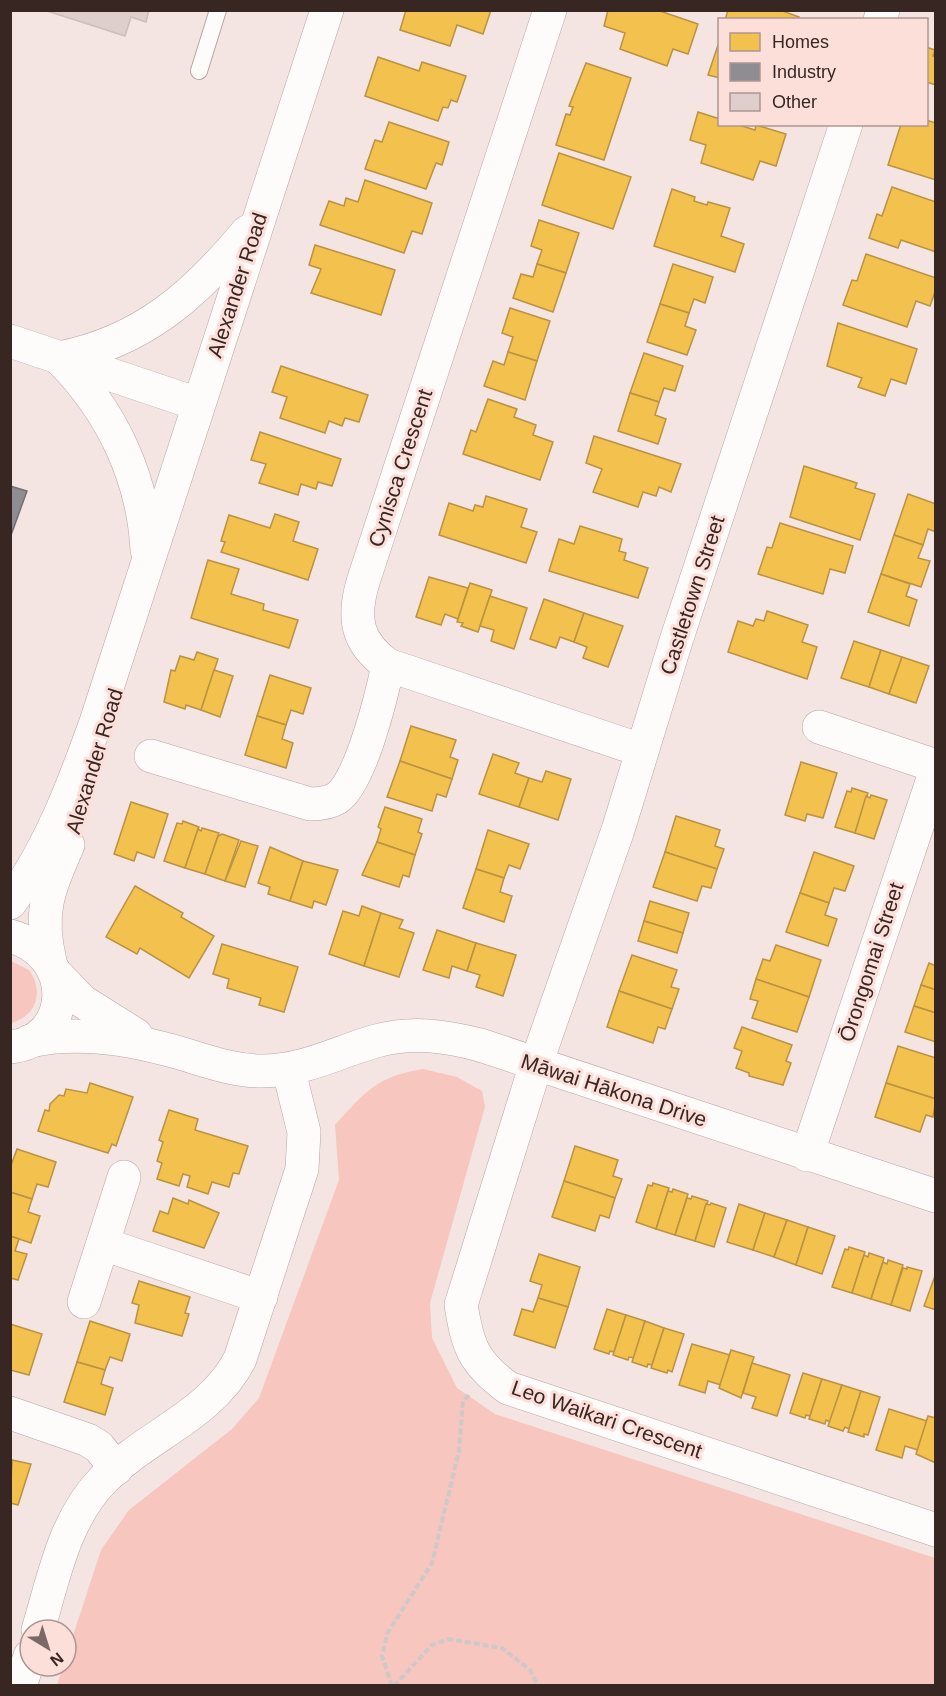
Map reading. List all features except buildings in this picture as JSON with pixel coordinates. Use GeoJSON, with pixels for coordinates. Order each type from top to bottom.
{"type":"FeatureCollection","features":[{"type":"Feature","properties":{"kind":"street","name":"Alexander Road"},"geometry":{"type":"LineString","coordinates":[[10,903],[31,874],[73,786],[327,10]]}},
{"type":"Feature","properties":{"kind":"street","name":"Cynisca Crescent"},"geometry":{"type":"LineString","coordinates":[[550,10],[359,593],[356,616],[362,636],[372,653],[388,664],[641,750]]}},
{"type":"Feature","properties":{"kind":"street","name":"Castletown Street"},"geometry":{"type":"LineString","coordinates":[[536,1064],[618,830],[641,750],[845,126]]}},
{"type":"Feature","properties":{"kind":"street"},"geometry":{"type":"LineString","coordinates":[[59,358],[88,352],[158,318],[188,297],[213,272],[260,217]]}},
{"type":"Feature","properties":{"kind":"street"},"geometry":{"type":"LineString","coordinates":[[10,341],[198,405]]}},
{"type":"Feature","properties":{"kind":"street"},"geometry":{"type":"LineString","coordinates":[[59,358],[95,398],[127,456],[146,527],[148,559]]}},
{"type":"Feature","properties":{"kind":"street","name":"Alexander Road"},"geometry":{"type":"LineString","coordinates":[[10,1066],[20,1044],[42,1032],[55,1012],[59,990],[44,930],[47,900],[81,813],[109,727],[148,559]]}},
{"type":"Feature","properties":{"kind":"street"},"geometry":{"type":"LineString","coordinates":[[151,756],[310,804],[321,804],[337,798],[350,783],[359,762],[382,694],[388,664]]}},
{"type":"Feature","properties":{"kind":"street"},"geometry":{"type":"LineString","coordinates":[[819,727],[936,768]]}},
{"type":"Feature","properties":{"kind":"street","name":"Ōrongomai Street"},"geometry":{"type":"LineString","coordinates":[[807,1155],[936,768]]}},
{"type":"Feature","properties":{"kind":"street"},"geometry":{"type":"LineString","coordinates":[[10,936],[26,940],[39,949],[54,968]]}},
{"type":"Feature","properties":{"kind":"street","name":"Māwai Hākona Drive"},"geometry":{"type":"LineString","coordinates":[[54,968],[82,1001],[101,1015],[165,1049]]}},
{"type":"Feature","properties":{"kind":"street","name":"Māwai Hākona Drive"},"geometry":{"type":"LineString","coordinates":[[20,1044],[51,1036],[85,1035],[165,1049],[231,1069],[289,1071],[376,1041],[409,1035],[443,1035],[936,1196]]}},
{"type":"Feature","properties":{"kind":"street","name":"Leo Waikari Crescent"},"geometry":{"type":"LineString","coordinates":[[536,1064],[461,1305],[467,1342],[481,1365],[508,1388],[936,1530]]}},
{"type":"Feature","properties":{"kind":"street"},"geometry":{"type":"LineString","coordinates":[[42,1618],[70,1527],[86,1501],[116,1469],[212,1399],[230,1378],[240,1359],[302,1169],[305,1150],[299,1102],[289,1071]]}},
{"type":"Feature","properties":{"kind":"street"},"geometry":{"type":"LineString","coordinates":[[84,1302],[124,1177]]}},
{"type":"Feature","properties":{"kind":"street"},"geometry":{"type":"LineString","coordinates":[[103,1244],[261,1297]]}},
{"type":"Feature","properties":{"kind":"street"},"geometry":{"type":"LineString","coordinates":[[10,1413],[88,1440],[99,1447],[116,1469]]}},
{"type":"Feature","properties":{"kind":"lane"},"geometry":{"type":"LineString","coordinates":[[199,71],[218,10]]}},
{"type":"Feature","properties":{"kind":"path"},"geometry":{"type":"LineString","coordinates":[[475,1387],[463,1401],[459,1451],[432,1563],[387,1634],[382,1656],[393,1686],[432,1645],[449,1639],[502,1648],[530,1670],[538,1686]]}},
{"type":"Feature","properties":{"kind":"shaded area"},"geometry":{"type":"Polygon","coordinates":[[[11,961],[29,970],[34,978],[37,994],[32,1009],[27,1015],[11,1023],[11,961]]]}},
{"type":"Feature","properties":{"kind":"shaded area"},"geometry":{"type":"Polygon","coordinates":[[[423,1069],[457,1077],[482,1091],[485,1107],[430,1303],[432,1338],[457,1388],[495,1414],[935,1558],[935,1685],[57,1685],[59,1678],[78,1678],[78,1620],[101,1550],[129,1510],[232,1429],[259,1398],[339,1180],[335,1125],[373,1087],[407,1072],[423,1069]]]}}]}
